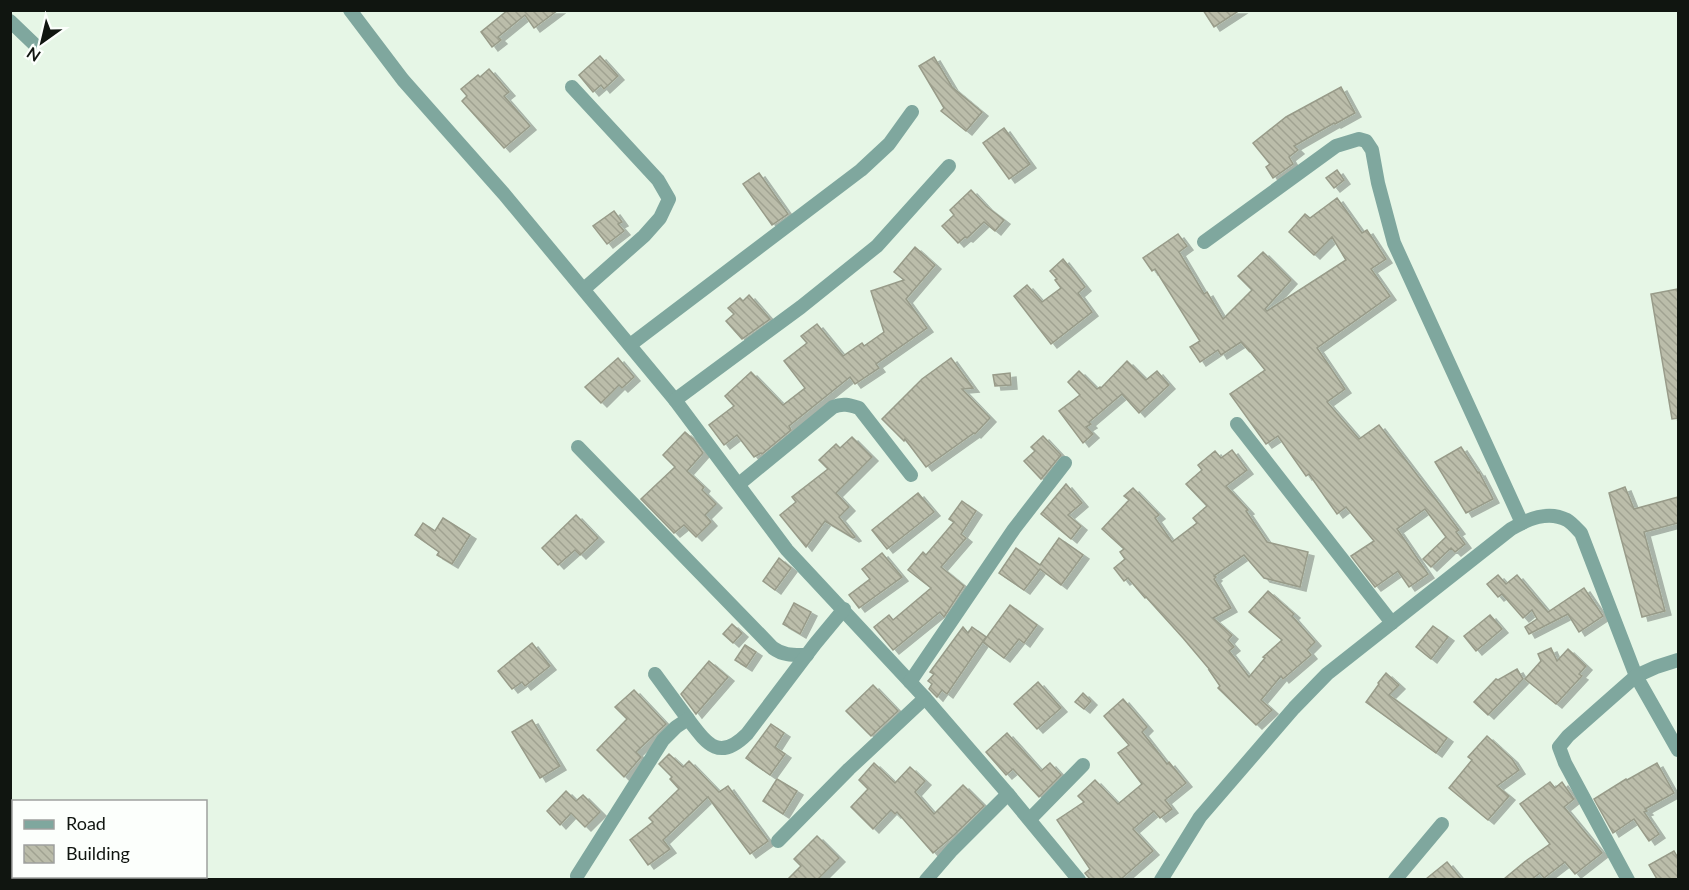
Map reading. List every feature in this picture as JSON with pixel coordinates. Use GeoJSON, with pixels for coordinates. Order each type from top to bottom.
{"type":"FeatureCollection","features":[{"type":"Feature","properties":{"kind":"street"},"geometry":{"type":"LineString","coordinates":[[350,10],[404,80],[504,194],[675,400],[787,550],[925,698],[1079,879]]}},
{"type":"Feature","properties":{"kind":"street"},"geometry":{"type":"LineString","coordinates":[[10,21],[34,44]]}},
{"type":"Feature","properties":{"kind":"street"},"geometry":{"type":"LineString","coordinates":[[572,87],[658,180],[669,199],[660,218],[644,236],[584,289]]}},
{"type":"Feature","properties":{"kind":"street"},"geometry":{"type":"LineString","coordinates":[[630,345],[861,170],[888,144],[912,112]]}},
{"type":"Feature","properties":{"kind":"street"},"geometry":{"type":"LineString","coordinates":[[1204,242],[1336,146],[1359,139],[1366,141],[1372,150],[1394,243],[1522,523]]}},
{"type":"Feature","properties":{"kind":"street"},"geometry":{"type":"LineString","coordinates":[[675,400],[801,307],[877,246],[949,166]]}},
{"type":"Feature","properties":{"kind":"street"},"geometry":{"type":"LineString","coordinates":[[739,484],[839,404],[859,408],[911,475]]}},
{"type":"Feature","properties":{"kind":"street"},"geometry":{"type":"LineString","coordinates":[[1237,423],[1392,623]]}},
{"type":"Feature","properties":{"kind":"street"},"geometry":{"type":"LineString","coordinates":[[578,447],[773,648],[780,654],[807,655]]}},
{"type":"Feature","properties":{"kind":"street"},"geometry":{"type":"LineString","coordinates":[[910,682],[1014,529],[1065,463]]}},
{"type":"Feature","properties":{"kind":"street"},"geometry":{"type":"LineString","coordinates":[[1161,879],[1200,817],[1294,708],[1327,674],[1512,529],[1530,518],[1553,515],[1567,520],[1581,533],[1636,676],[1678,750]]}},
{"type":"Feature","properties":{"kind":"street"},"geometry":{"type":"LineString","coordinates":[[655,674],[706,742],[719,748],[730,748],[747,734],[844,609]]}},
{"type":"Feature","properties":{"kind":"street"},"geometry":{"type":"LineString","coordinates":[[1628,879],[1593,818],[1559,747],[1568,736],[1636,676],[1678,660]]}},
{"type":"Feature","properties":{"kind":"street"},"geometry":{"type":"LineString","coordinates":[[778,841],[849,769],[925,698]]}},
{"type":"Feature","properties":{"kind":"street"},"geometry":{"type":"LineString","coordinates":[[577,876],[663,740],[688,719]]}},
{"type":"Feature","properties":{"kind":"street"},"geometry":{"type":"LineString","coordinates":[[1030,819],[1083,765]]}},
{"type":"Feature","properties":{"kind":"street"},"geometry":{"type":"LineString","coordinates":[[927,879],[952,850],[1008,794]]}},
{"type":"Feature","properties":{"kind":"street"},"geometry":{"type":"LineString","coordinates":[[1395,879],[1442,824]]}},
{"type":"Feature","properties":{"kind":"building"},"geometry":{"type":"Polygon","coordinates":[[[508,10],[558,10],[534,28],[525,15],[498,37],[501,40],[492,47],[481,32],[508,10]]]}},
{"type":"Feature","properties":{"kind":"building"},"geometry":{"type":"Polygon","coordinates":[[[1203,10],[1240,10],[1214,27],[1203,10]]]}},
{"type":"Feature","properties":{"kind":"building"},"geometry":{"type":"Polygon","coordinates":[[[600,56],[618,76],[604,89],[601,85],[593,92],[579,75],[600,56]]]}},
{"type":"Feature","properties":{"kind":"building"},"geometry":{"type":"Polygon","coordinates":[[[934,57],[952,87],[982,112],[966,131],[941,111],[944,108],[919,66],[934,57]]]}},
{"type":"Feature","properties":{"kind":"building"},"geometry":{"type":"Polygon","coordinates":[[[489,69],[509,92],[504,96],[530,126],[504,148],[462,101],[467,96],[461,89],[489,69]]]}},
{"type":"Feature","properties":{"kind":"building"},"geometry":{"type":"Polygon","coordinates":[[[1341,87],[1355,113],[1294,146],[1298,150],[1289,157],[1293,164],[1273,178],[1266,167],[1270,164],[1253,143],[1286,117],[1341,87]]]}},
{"type":"Feature","properties":{"kind":"building"},"geometry":{"type":"Polygon","coordinates":[[[1004,128],[1030,164],[1009,179],[983,143],[1004,128]]]}},
{"type":"Feature","properties":{"kind":"building"},"geometry":{"type":"Polygon","coordinates":[[[1337,170],[1344,180],[1334,188],[1326,178],[1337,170]]]}},
{"type":"Feature","properties":{"kind":"building"},"geometry":{"type":"Polygon","coordinates":[[[759,173],[788,214],[772,225],[743,184],[759,173]]]}},
{"type":"Feature","properties":{"kind":"building"},"geometry":{"type":"Polygon","coordinates":[[[971,190],[1004,220],[995,231],[984,222],[958,243],[942,226],[954,215],[950,210],[971,190]]]}},
{"type":"Feature","properties":{"kind":"building"},"geometry":{"type":"Polygon","coordinates":[[[1337,198],[1362,233],[1367,230],[1386,259],[1371,269],[1390,296],[1317,348],[1345,389],[1327,402],[1359,439],[1379,425],[1459,530],[1456,532],[1465,544],[1455,552],[1451,548],[1431,567],[1423,559],[1446,537],[1425,509],[1397,529],[1428,574],[1409,587],[1398,571],[1375,587],[1351,556],[1374,541],[1346,507],[1337,514],[1278,436],[1266,444],[1230,394],[1265,370],[1241,342],[1221,355],[1218,350],[1200,362],[1190,347],[1200,341],[1155,269],[1152,271],[1143,258],[1178,234],[1187,246],[1179,252],[1204,294],[1207,292],[1223,319],[1252,290],[1238,276],[1263,252],[1291,280],[1265,309],[1267,311],[1346,260],[1332,237],[1314,255],[1289,232],[1305,214],[1310,218],[1337,198]]]}},
{"type":"Feature","properties":{"kind":"building"},"geometry":{"type":"Polygon","coordinates":[[[614,211],[622,222],[618,224],[624,231],[607,244],[593,226],[614,211]]]}},
{"type":"Feature","properties":{"kind":"building"},"geometry":{"type":"Polygon","coordinates":[[[915,247],[935,265],[906,299],[927,328],[876,364],[879,368],[855,384],[850,377],[789,426],[791,430],[762,454],[754,457],[737,435],[724,445],[709,425],[734,406],[725,396],[751,372],[783,405],[805,388],[784,361],[807,343],[801,336],[817,324],[843,356],[862,343],[864,346],[884,332],[871,291],[904,280],[894,272],[915,247]]]}},
{"type":"Feature","properties":{"kind":"building"},"geometry":{"type":"Polygon","coordinates":[[[1063,259],[1085,287],[1078,293],[1092,312],[1051,344],[1014,296],[1027,285],[1042,302],[1061,288],[1050,271],[1063,259]]]}},
{"type":"Feature","properties":{"kind":"building"},"geometry":{"type":"Polygon","coordinates":[[[1678,289],[1678,418],[1672,419],[1651,294],[1678,289]]]}},
{"type":"Feature","properties":{"kind":"building"},"geometry":{"type":"Polygon","coordinates":[[[749,295],[770,319],[742,339],[726,321],[734,314],[728,308],[740,298],[743,301],[749,295]]]}},
{"type":"Feature","properties":{"kind":"building"},"geometry":{"type":"Polygon","coordinates":[[[618,358],[634,377],[622,388],[619,385],[601,403],[585,387],[618,358]]]}},
{"type":"Feature","properties":{"kind":"building"},"geometry":{"type":"Polygon","coordinates":[[[951,358],[973,388],[962,389],[990,418],[975,434],[926,467],[905,439],[904,441],[882,419],[922,379],[951,358]]]}},
{"type":"Feature","properties":{"kind":"building"},"geometry":{"type":"Polygon","coordinates":[[[1127,361],[1146,380],[1157,371],[1169,385],[1139,413],[1122,394],[1089,422],[1091,424],[1086,427],[1093,434],[1083,443],[1059,411],[1080,395],[1068,382],[1079,371],[1097,389],[1101,388],[1127,361]]]}},
{"type":"Feature","properties":{"kind":"building"},"geometry":{"type":"Polygon","coordinates":[[[1010,373],[1011,385],[995,386],[993,375],[1010,373]]]}},
{"type":"Feature","properties":{"kind":"building"},"geometry":{"type":"Polygon","coordinates":[[[685,432],[703,453],[687,471],[704,487],[702,490],[716,504],[705,515],[711,522],[696,537],[684,525],[674,533],[641,499],[675,467],[663,455],[685,432]]]}},
{"type":"Feature","properties":{"kind":"building"},"geometry":{"type":"Polygon","coordinates":[[[1043,436],[1061,455],[1041,479],[1024,461],[1035,451],[1031,447],[1043,436]]]}},
{"type":"Feature","properties":{"kind":"building"},"geometry":{"type":"Polygon","coordinates":[[[852,437],[872,457],[836,493],[849,507],[839,517],[855,537],[853,538],[825,521],[806,547],[780,515],[796,502],[792,497],[828,469],[819,460],[836,444],[840,448],[852,437]]]}},
{"type":"Feature","properties":{"kind":"building"},"geometry":{"type":"Polygon","coordinates":[[[1461,447],[1479,472],[1493,499],[1466,513],[1435,462],[1461,447]]]}},
{"type":"Feature","properties":{"kind":"building"},"geometry":{"type":"Polygon","coordinates":[[[1232,450],[1247,470],[1226,486],[1248,510],[1246,511],[1267,542],[1308,552],[1300,587],[1264,578],[1244,555],[1214,576],[1231,608],[1213,618],[1232,635],[1228,640],[1234,647],[1229,651],[1249,677],[1265,658],[1263,657],[1282,640],[1249,612],[1268,591],[1294,614],[1292,616],[1315,642],[1307,650],[1311,655],[1283,679],[1281,676],[1261,700],[1272,710],[1256,725],[1218,688],[1220,686],[1210,670],[1146,597],[1128,578],[1124,581],[1114,568],[1125,559],[1120,552],[1124,549],[1102,529],[1129,500],[1124,496],[1133,488],[1159,515],[1155,518],[1172,542],[1197,523],[1193,518],[1207,506],[1186,484],[1202,470],[1198,465],[1215,451],[1221,458],[1232,450]]]}},
{"type":"Feature","properties":{"kind":"building"},"geometry":{"type":"Polygon","coordinates":[[[1066,484],[1082,503],[1068,515],[1081,526],[1071,539],[1041,514],[1066,484]]]}},
{"type":"Feature","properties":{"kind":"building"},"geometry":{"type":"Polygon","coordinates":[[[1625,487],[1634,509],[1678,497],[1678,523],[1644,532],[1665,611],[1642,617],[1609,493],[1625,487]]]}},
{"type":"Feature","properties":{"kind":"building"},"geometry":{"type":"Polygon","coordinates":[[[918,493],[934,512],[887,549],[872,530],[918,493]]]}},
{"type":"Feature","properties":{"kind":"building"},"geometry":{"type":"Polygon","coordinates":[[[962,501],[976,511],[961,534],[966,538],[941,567],[964,586],[944,617],[940,612],[893,650],[874,627],[889,615],[893,620],[931,588],[908,570],[923,552],[926,555],[954,522],[949,519],[962,501]]]}},
{"type":"Feature","properties":{"kind":"building"},"geometry":{"type":"Polygon","coordinates":[[[576,515],[598,538],[580,555],[575,550],[558,565],[542,548],[576,515]]]}},
{"type":"Feature","properties":{"kind":"building"},"geometry":{"type":"Polygon","coordinates":[[[443,518],[470,535],[452,564],[437,555],[439,552],[415,535],[423,523],[435,531],[443,518]]]}},
{"type":"Feature","properties":{"kind":"building"},"geometry":{"type":"Polygon","coordinates":[[[1059,538],[1083,555],[1061,585],[1040,569],[1024,590],[999,573],[1016,548],[1040,565],[1059,538]]]}},
{"type":"Feature","properties":{"kind":"building"},"geometry":{"type":"Polygon","coordinates":[[[882,553],[902,577],[859,608],[849,595],[870,579],[862,569],[882,553]]]}},
{"type":"Feature","properties":{"kind":"building"},"geometry":{"type":"Polygon","coordinates":[[[779,558],[791,568],[775,590],[763,581],[779,558]]]}},
{"type":"Feature","properties":{"kind":"building"},"geometry":{"type":"Polygon","coordinates":[[[1498,575],[1506,584],[1517,575],[1548,612],[1584,588],[1603,616],[1579,632],[1568,614],[1529,634],[1525,627],[1537,619],[1532,610],[1523,618],[1502,594],[1498,597],[1487,584],[1498,575]]]}},
{"type":"Feature","properties":{"kind":"building"},"geometry":{"type":"Polygon","coordinates":[[[794,603],[811,612],[800,634],[783,624],[794,603]]]}},
{"type":"Feature","properties":{"kind":"building"},"geometry":{"type":"Polygon","coordinates":[[[1010,605],[1037,625],[1024,643],[1019,639],[1004,658],[983,642],[1010,605]]]}},
{"type":"Feature","properties":{"kind":"building"},"geometry":{"type":"Polygon","coordinates":[[[1490,615],[1502,629],[1476,651],[1464,636],[1490,615]]]}},
{"type":"Feature","properties":{"kind":"building"},"geometry":{"type":"Polygon","coordinates":[[[732,624],[742,633],[733,643],[723,634],[732,624]]]}},
{"type":"Feature","properties":{"kind":"building"},"geometry":{"type":"Polygon","coordinates":[[[1433,626],[1448,637],[1431,659],[1416,647],[1433,626]]]}},
{"type":"Feature","properties":{"kind":"building"},"geometry":{"type":"Polygon","coordinates":[[[963,627],[968,633],[972,627],[986,637],[947,694],[942,690],[937,697],[929,689],[932,684],[928,681],[934,674],[930,672],[963,627]]]}},
{"type":"Feature","properties":{"kind":"building"},"geometry":{"type":"Polygon","coordinates":[[[532,643],[550,666],[525,686],[522,682],[512,689],[498,671],[532,643]]]}},
{"type":"Feature","properties":{"kind":"building"},"geometry":{"type":"Polygon","coordinates":[[[745,645],[756,652],[746,667],[735,660],[745,645]]]}},
{"type":"Feature","properties":{"kind":"building"},"geometry":{"type":"Polygon","coordinates":[[[1551,648],[1557,661],[1568,649],[1586,666],[1579,674],[1582,676],[1556,704],[1525,679],[1541,661],[1538,654],[1551,648]]]}},
{"type":"Feature","properties":{"kind":"building"},"geometry":{"type":"Polygon","coordinates":[[[709,661],[728,677],[696,714],[681,694],[709,661]]]}},
{"type":"Feature","properties":{"kind":"building"},"geometry":{"type":"Polygon","coordinates":[[[1517,669],[1523,679],[1488,715],[1474,702],[1496,679],[1517,669]]]}},
{"type":"Feature","properties":{"kind":"building"},"geometry":{"type":"Polygon","coordinates":[[[1386,673],[1399,685],[1389,695],[1447,738],[1436,753],[1366,702],[1386,673]]]}},
{"type":"Feature","properties":{"kind":"building"},"geometry":{"type":"Polygon","coordinates":[[[1038,682],[1061,708],[1037,729],[1014,704],[1038,682]]]}},
{"type":"Feature","properties":{"kind":"building"},"geometry":{"type":"Polygon","coordinates":[[[873,685],[898,711],[871,736],[846,711],[873,685]]]}},
{"type":"Feature","properties":{"kind":"building"},"geometry":{"type":"Polygon","coordinates":[[[634,690],[666,724],[636,752],[641,757],[624,777],[597,750],[627,719],[615,707],[634,690]]]}},
{"type":"Feature","properties":{"kind":"building"},"geometry":{"type":"Polygon","coordinates":[[[1083,693],[1091,701],[1084,709],[1075,702],[1083,693]]]}},
{"type":"Feature","properties":{"kind":"building"},"geometry":{"type":"Polygon","coordinates":[[[1123,699],[1147,727],[1142,732],[1167,764],[1169,762],[1186,783],[1165,800],[1172,809],[1160,818],[1154,811],[1133,829],[1153,851],[1121,879],[1090,879],[1085,873],[1090,869],[1057,820],[1084,802],[1078,796],[1095,780],[1118,804],[1142,784],[1118,753],[1129,745],[1104,716],[1123,699]]]}},
{"type":"Feature","properties":{"kind":"building"},"geometry":{"type":"Polygon","coordinates":[[[532,720],[560,766],[540,778],[512,732],[532,720]]]}},
{"type":"Feature","properties":{"kind":"building"},"geometry":{"type":"Polygon","coordinates":[[[771,724],[784,733],[775,747],[785,754],[770,775],[746,758],[771,724]]]}},
{"type":"Feature","properties":{"kind":"building"},"geometry":{"type":"Polygon","coordinates":[[[1007,733],[1041,771],[1050,763],[1061,775],[1039,797],[1013,769],[1006,775],[986,752],[1007,733]]]}},
{"type":"Feature","properties":{"kind":"building"},"geometry":{"type":"Polygon","coordinates":[[[1487,736],[1512,759],[1519,770],[1497,786],[1509,796],[1488,820],[1449,788],[1472,760],[1468,757],[1487,736]]]}},
{"type":"Feature","properties":{"kind":"building"},"geometry":{"type":"Polygon","coordinates":[[[669,754],[683,767],[689,761],[719,792],[728,786],[768,841],[750,854],[708,797],[663,840],[670,849],[648,865],[630,840],[653,822],[649,818],[679,789],[670,779],[672,777],[659,764],[669,754]]]}},
{"type":"Feature","properties":{"kind":"building"},"geometry":{"type":"Polygon","coordinates":[[[874,763],[895,783],[910,767],[925,781],[915,792],[934,814],[963,785],[984,806],[933,853],[897,812],[895,814],[891,810],[873,829],[851,807],[868,789],[859,780],[874,763]]]}},
{"type":"Feature","properties":{"kind":"building"},"geometry":{"type":"Polygon","coordinates":[[[1657,763],[1674,793],[1645,809],[1647,811],[1644,812],[1659,834],[1649,841],[1634,819],[1613,833],[1594,799],[1657,763]]]}},
{"type":"Feature","properties":{"kind":"building"},"geometry":{"type":"Polygon","coordinates":[[[777,779],[797,791],[783,814],[763,801],[777,779]]]}},
{"type":"Feature","properties":{"kind":"building"},"geometry":{"type":"Polygon","coordinates":[[[1550,782],[1555,788],[1562,782],[1574,799],[1564,807],[1602,853],[1575,874],[1565,862],[1544,878],[1540,873],[1532,879],[1504,879],[1550,844],[1520,804],[1550,782]]]}},
{"type":"Feature","properties":{"kind":"building"},"geometry":{"type":"Polygon","coordinates":[[[566,791],[576,801],[583,795],[600,812],[585,827],[571,813],[560,825],[547,811],[566,791]]]}},
{"type":"Feature","properties":{"kind":"building"},"geometry":{"type":"Polygon","coordinates":[[[817,836],[839,858],[818,879],[788,879],[801,866],[794,859],[817,836]]]}},
{"type":"Feature","properties":{"kind":"building"},"geometry":{"type":"Polygon","coordinates":[[[1674,851],[1678,858],[1678,879],[1657,879],[1649,865],[1674,851]]]}},
{"type":"Feature","properties":{"kind":"building"},"geometry":{"type":"Polygon","coordinates":[[[1447,862],[1461,879],[1426,879],[1447,862]]]}}]}
